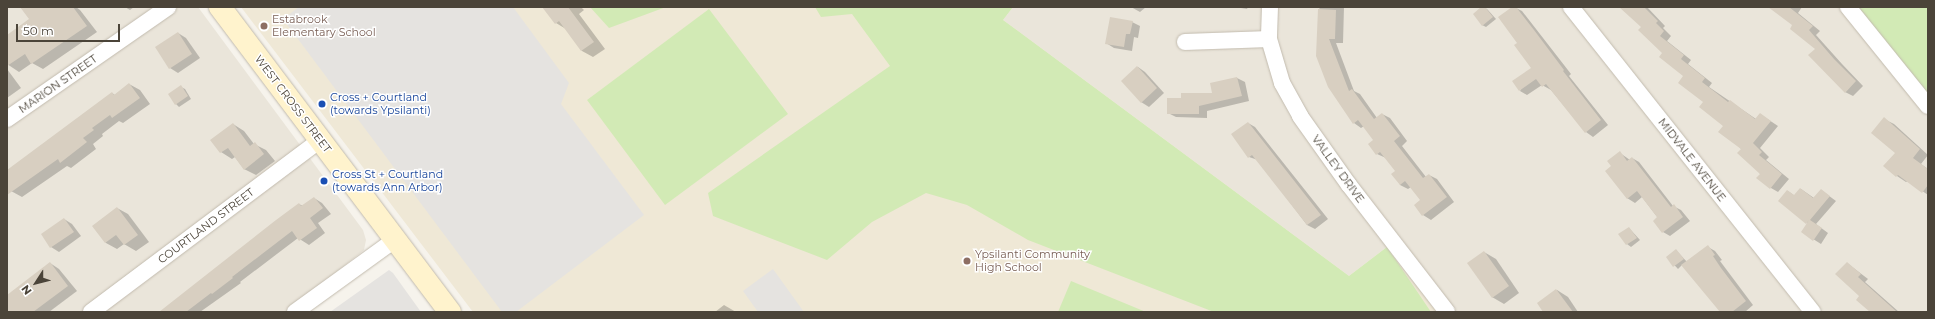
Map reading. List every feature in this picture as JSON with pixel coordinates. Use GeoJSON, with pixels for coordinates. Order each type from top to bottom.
{"type":"FeatureCollection","features":[{"type":"Feature","properties":{"kind":"main road","name":"WEST CROSS STREET"},"geometry":{"type":"LineString","coordinates":[[220,7],[450,312]]}},
{"type":"Feature","properties":{"kind":"street","name":"MARION STREET"},"geometry":{"type":"LineString","coordinates":[[7,119],[168,7]]}},
{"type":"Feature","properties":{"kind":"street","name":"VALLEY DRIVE"},"geometry":{"type":"LineString","coordinates":[[1270,7],[1269,39],[1282,83],[1300,116],[1349,185],[1447,312]]}},
{"type":"Feature","properties":{"kind":"street","name":"MIDVALE AVENUE"},"geometry":{"type":"LineString","coordinates":[[1571,7],[1813,312]]}},
{"type":"Feature","properties":{"kind":"street"},"geometry":{"type":"LineString","coordinates":[[1848,7],[1928,106]]}},
{"type":"Feature","properties":{"kind":"street"},"geometry":{"type":"LineString","coordinates":[[1185,42],[1269,39]]}},
{"type":"Feature","properties":{"kind":"street","name":"COURTLAND STREET"},"geometry":{"type":"LineString","coordinates":[[91,312],[320,140]]}},
{"type":"Feature","properties":{"kind":"street"},"geometry":{"type":"LineString","coordinates":[[295,312],[396,239]]}},
{"type":"Feature","properties":{"kind":"shaded area"},"geometry":{"type":"Polygon","coordinates":[[[7,7],[198,7],[363,230],[366,240],[364,250],[287,312],[7,312],[7,7]]]}},
{"type":"Feature","properties":{"kind":"shaded area","name":"Ypsilanti Community High School"},"geometry":{"type":"Polygon","coordinates":[[[241,7],[1013,7],[1003,20],[1349,276],[1387,247],[1437,312],[473,312],[241,7]]]}},
{"type":"Feature","properties":{"kind":"shaded area"},"geometry":{"type":"Polygon","coordinates":[[[299,7],[513,7],[569,83],[561,104],[644,215],[516,312],[502,312],[283,19],[299,7]]]}},
{"type":"Feature","properties":{"kind":"shaded area"},"geometry":{"type":"Polygon","coordinates":[[[1013,7],[1928,7],[1928,312],[1454,312],[1387,247],[1349,276],[1003,20],[1013,7]]]}},
{"type":"Feature","properties":{"kind":"shaded area"},"geometry":{"type":"Polygon","coordinates":[[[773,269],[804,312],[758,312],[743,291],[773,269]]]}},
{"type":"Feature","properties":{"kind":"shaded area"},"geometry":{"type":"Polygon","coordinates":[[[389,270],[393,273],[421,312],[330,312],[389,270]]]}},
{"type":"Feature","properties":{"kind":"green space"},"geometry":{"type":"Polygon","coordinates":[[[590,7],[666,7],[609,28],[590,7]]]}},
{"type":"Feature","properties":{"kind":"green space"},"geometry":{"type":"Polygon","coordinates":[[[815,7],[1013,7],[1003,20],[1349,276],[1387,247],[1431,312],[1214,312],[1028,240],[967,205],[926,193],[872,222],[827,260],[713,216],[708,193],[890,66],[852,14],[821,17],[815,7]]]}},
{"type":"Feature","properties":{"kind":"green space"},"geometry":{"type":"Polygon","coordinates":[[[1858,7],[1928,7],[1928,94],[1858,7]]]}},
{"type":"Feature","properties":{"kind":"green space"},"geometry":{"type":"Polygon","coordinates":[[[709,9],[788,114],[665,205],[587,100],[709,9]]]}},
{"type":"Feature","properties":{"kind":"green space"},"geometry":{"type":"Polygon","coordinates":[[[1071,281],[1146,312],[1058,312],[1071,281]]]}},
{"type":"Feature","properties":{"kind":"building"},"geometry":{"type":"Polygon","coordinates":[[[20,7],[73,7],[87,26],[31,64],[25,54],[7,66],[7,35],[29,19],[20,7]]]}},
{"type":"Feature","properties":{"kind":"building"},"geometry":{"type":"Polygon","coordinates":[[[542,7],[568,7],[594,42],[581,51],[559,21],[555,24],[542,7]]]}},
{"type":"Feature","properties":{"kind":"building"},"geometry":{"type":"Polygon","coordinates":[[[1481,7],[1485,7],[1493,17],[1482,26],[1473,14],[1481,7]]]}},
{"type":"Feature","properties":{"kind":"building"},"geometry":{"type":"Polygon","coordinates":[[[1512,7],[1516,7],[1601,120],[1585,133],[1546,84],[1542,87],[1536,79],[1519,91],[1512,81],[1531,68],[1514,45],[1517,43],[1498,17],[1512,7]]]}},
{"type":"Feature","properties":{"kind":"building"},"geometry":{"type":"Polygon","coordinates":[[[1619,7],[1644,7],[1658,21],[1656,23],[1664,31],[1660,36],[1684,55],[1681,59],[1705,78],[1702,82],[1728,102],[1730,100],[1755,119],[1760,113],[1771,121],[1753,143],[1762,152],[1759,155],[1782,174],[1770,189],[1756,178],[1760,174],[1737,153],[1741,149],[1718,132],[1723,126],[1699,107],[1703,102],[1678,83],[1683,76],[1659,57],[1662,53],[1638,30],[1641,27],[1619,7]]]}},
{"type":"Feature","properties":{"kind":"building"},"geometry":{"type":"Polygon","coordinates":[[[1768,7],[1789,7],[1813,26],[1809,30],[1834,59],[1856,81],[1845,93],[1808,55],[1815,49],[1790,29],[1792,25],[1768,7]]]}},
{"type":"Feature","properties":{"kind":"building"},"geometry":{"type":"Polygon","coordinates":[[[1318,9],[1336,10],[1335,39],[1329,39],[1349,91],[1352,89],[1374,119],[1382,113],[1400,136],[1394,141],[1423,178],[1429,174],[1447,197],[1422,216],[1414,205],[1420,200],[1405,181],[1400,185],[1391,174],[1395,171],[1380,152],[1376,155],[1368,144],[1373,140],[1358,120],[1353,124],[1328,87],[1316,56],[1318,9]]]}},
{"type":"Feature","properties":{"kind":"building"},"geometry":{"type":"Polygon","coordinates":[[[1110,17],[1133,21],[1130,34],[1126,34],[1124,47],[1105,44],[1110,17]]]}},
{"type":"Feature","properties":{"kind":"building"},"geometry":{"type":"Polygon","coordinates":[[[178,32],[192,54],[169,69],[155,47],[178,32]]]}},
{"type":"Feature","properties":{"kind":"building"},"geometry":{"type":"Polygon","coordinates":[[[1137,66],[1157,88],[1141,103],[1121,81],[1137,66]]]}},
{"type":"Feature","properties":{"kind":"building"},"geometry":{"type":"Polygon","coordinates":[[[1237,77],[1242,96],[1199,106],[1199,114],[1167,114],[1167,98],[1181,98],[1181,93],[1212,93],[1210,83],[1237,77]]]}},
{"type":"Feature","properties":{"kind":"building"},"geometry":{"type":"Polygon","coordinates":[[[129,83],[140,98],[112,118],[110,115],[92,128],[94,130],[83,138],[87,142],[60,163],[58,159],[7,195],[7,170],[112,92],[114,95],[129,83]]]}},
{"type":"Feature","properties":{"kind":"building"},"geometry":{"type":"Polygon","coordinates":[[[181,85],[188,96],[175,105],[168,94],[181,85]]]}},
{"type":"Feature","properties":{"kind":"building"},"geometry":{"type":"Polygon","coordinates":[[[1884,117],[1920,149],[1913,158],[1928,169],[1928,185],[1922,193],[1898,175],[1896,177],[1883,166],[1895,153],[1871,133],[1884,117]]]}},
{"type":"Feature","properties":{"kind":"building"},"geometry":{"type":"Polygon","coordinates":[[[1248,122],[1321,215],[1307,225],[1252,155],[1248,158],[1231,134],[1248,122]]]}},
{"type":"Feature","properties":{"kind":"building"},"geometry":{"type":"Polygon","coordinates":[[[233,123],[250,146],[255,142],[264,154],[244,170],[228,148],[220,153],[210,140],[233,123]]]}},
{"type":"Feature","properties":{"kind":"building"},"geometry":{"type":"Polygon","coordinates":[[[1620,151],[1627,161],[1632,157],[1671,207],[1674,204],[1683,217],[1662,233],[1653,221],[1657,217],[1637,191],[1627,199],[1605,171],[1611,166],[1607,161],[1620,151]]]}},
{"type":"Feature","properties":{"kind":"building"},"geometry":{"type":"Polygon","coordinates":[[[1800,188],[1813,198],[1821,189],[1830,196],[1810,220],[1822,228],[1813,241],[1801,232],[1809,220],[1806,224],[1778,201],[1787,190],[1794,195],[1800,188]]]}},
{"type":"Feature","properties":{"kind":"building"},"geometry":{"type":"Polygon","coordinates":[[[314,197],[323,208],[310,218],[317,228],[299,241],[292,231],[232,277],[233,278],[186,312],[159,312],[276,220],[299,203],[301,206],[314,197]]]}},
{"type":"Feature","properties":{"kind":"building"},"geometry":{"type":"Polygon","coordinates":[[[117,207],[138,235],[124,245],[116,235],[105,243],[92,226],[117,207]]]}},
{"type":"Feature","properties":{"kind":"building"},"geometry":{"type":"Polygon","coordinates":[[[64,218],[74,232],[50,248],[41,234],[64,218]]]}},
{"type":"Feature","properties":{"kind":"building"},"geometry":{"type":"Polygon","coordinates":[[[1629,227],[1637,238],[1626,245],[1618,234],[1629,227]]]}},
{"type":"Feature","properties":{"kind":"building"},"geometry":{"type":"Polygon","coordinates":[[[1708,245],[1721,268],[1746,301],[1732,312],[1720,312],[1681,265],[1708,245]]]}},
{"type":"Feature","properties":{"kind":"building"},"geometry":{"type":"Polygon","coordinates":[[[1676,249],[1684,259],[1673,267],[1666,257],[1676,249]]]}},
{"type":"Feature","properties":{"kind":"building"},"geometry":{"type":"Polygon","coordinates":[[[1484,251],[1509,286],[1492,298],[1467,263],[1484,251]]]}},
{"type":"Feature","properties":{"kind":"building"},"geometry":{"type":"Polygon","coordinates":[[[50,262],[68,286],[33,312],[7,312],[7,295],[50,262]]]}},
{"type":"Feature","properties":{"kind":"building"},"geometry":{"type":"Polygon","coordinates":[[[1847,262],[1861,274],[1858,277],[1897,312],[1870,312],[1856,300],[1859,296],[1835,274],[1847,262]]]}},
{"type":"Feature","properties":{"kind":"building"},"geometry":{"type":"Polygon","coordinates":[[[1556,289],[1573,312],[1543,312],[1537,303],[1556,289]]]}},
{"type":"Feature","properties":{"kind":"place","name":"Estabrook Elementary School"},"geometry":{"type":"Point","coordinates":[264,26]}},
{"type":"Feature","properties":{"kind":"place","name":"Cross + Courtland (towards Ypsilanti)"},"geometry":{"type":"Point","coordinates":[322,104]}},
{"type":"Feature","properties":{"kind":"place","name":"Cross St + Courtland (towards Ann Arbor)"},"geometry":{"type":"Point","coordinates":[324,181]}},
{"type":"Feature","properties":{"kind":"place","name":"Ypsilanti Community High School"},"geometry":{"type":"Point","coordinates":[967,261]}}]}
